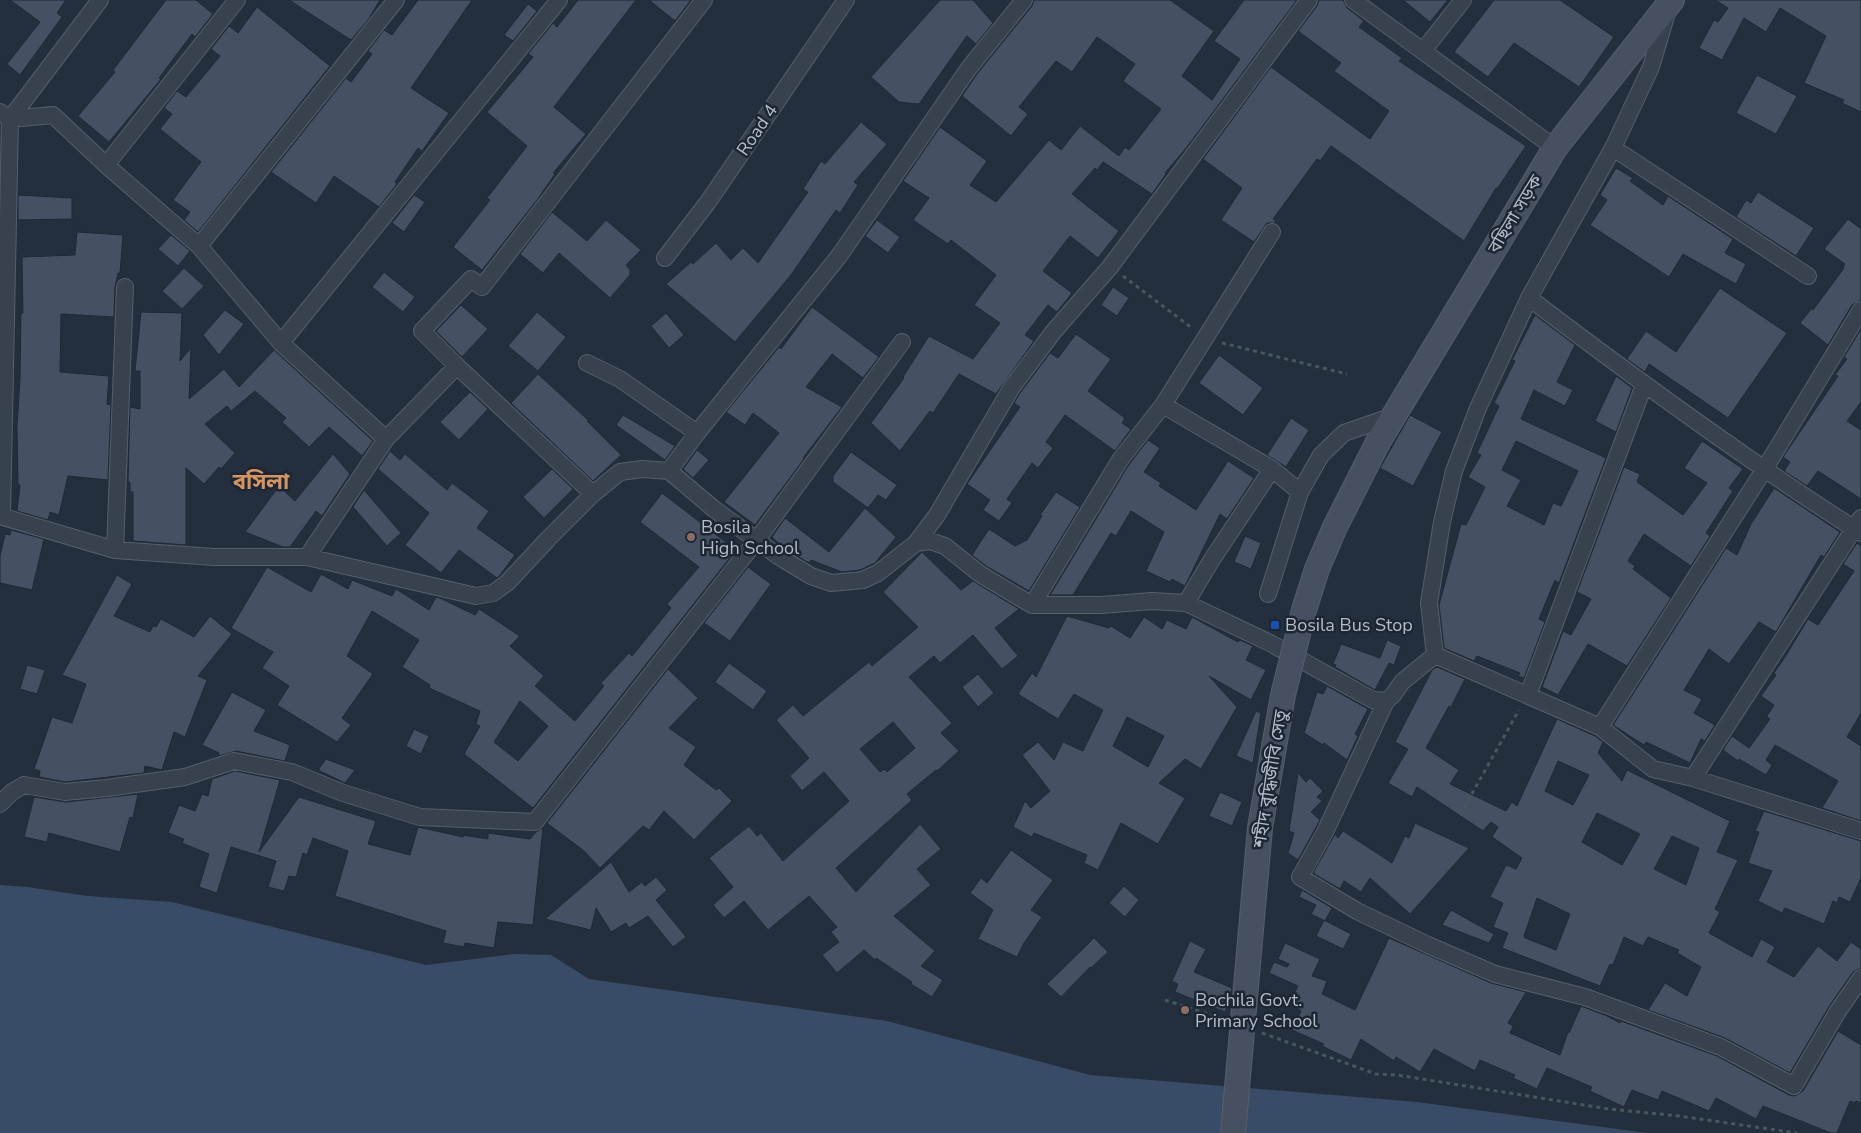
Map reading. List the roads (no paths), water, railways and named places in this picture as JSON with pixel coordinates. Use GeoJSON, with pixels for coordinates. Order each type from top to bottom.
{"type":"FeatureCollection","features":[{"type":"Feature","properties":{"kind":"main road","name":"বছিলা সড়ক"},"geometry":{"type":"LineString","coordinates":[[1378,442],[1555,148],[1671,2]]}},
{"type":"Feature","properties":{"kind":"main road","name":"শহীদ বুদ্ধিজীবি সেতু"},"geometry":{"type":"LineString","coordinates":[[1233,1133],[1260,828],[1283,695],[1304,610],[1317,569],[1378,442]]}},
{"type":"Feature","properties":{"kind":"street"},"geometry":{"type":"LineString","coordinates":[[100,0],[5,115],[1,516],[115,550],[214,557],[307,557],[476,596],[493,594],[507,583],[548,538],[593,494],[620,472],[642,469],[668,471],[756,541],[811,576],[831,583],[863,580],[878,572],[916,543],[937,515],[1012,387],[1054,331],[1110,267],[1309,0]]}},
{"type":"Feature","properties":{"kind":"street"},"geometry":{"type":"LineString","coordinates":[[106,165],[237,0]]}},
{"type":"Feature","properties":{"kind":"street"},"geometry":{"type":"LineString","coordinates":[[199,246],[396,0]]}},
{"type":"Feature","properties":{"kind":"street"},"geometry":{"type":"LineString","coordinates":[[281,343],[559,0]]}},
{"type":"Feature","properties":{"kind":"street"},"geometry":{"type":"LineString","coordinates":[[593,494],[422,331],[470,278],[482,287],[704,0]]}},
{"type":"Feature","properties":{"kind":"street","name":"Road 4"},"geometry":{"type":"LineString","coordinates":[[664,258],[708,202],[846,0]]}},
{"type":"Feature","properties":{"kind":"street"},"geometry":{"type":"LineString","coordinates":[[668,471],[839,256],[969,68],[1024,0]]}},
{"type":"Feature","properties":{"kind":"street"},"geometry":{"type":"LineString","coordinates":[[1353,0],[1555,148]]}},
{"type":"Feature","properties":{"kind":"street"},"geometry":{"type":"LineString","coordinates":[[1423,51],[1463,0]]}},
{"type":"Feature","properties":{"kind":"street"},"geometry":{"type":"LineString","coordinates":[[1435,655],[1429,603],[1442,522],[1454,471],[1478,408],[1529,298],[1613,148],[1651,67],[1671,2]]}},
{"type":"Feature","properties":{"kind":"street"},"geometry":{"type":"LineString","coordinates":[[5,115],[53,115],[106,165],[199,246],[281,343],[386,439]]}},
{"type":"Feature","properties":{"kind":"street"},"geometry":{"type":"LineString","coordinates":[[1613,148],[1808,276]]}},
{"type":"Feature","properties":{"kind":"street"},"geometry":{"type":"LineString","coordinates":[[1032,605],[1120,460],[1164,405],[1272,232]]}},
{"type":"Feature","properties":{"kind":"street"},"geometry":{"type":"LineString","coordinates":[[115,550],[125,287]]}},
{"type":"Feature","properties":{"kind":"street"},"geometry":{"type":"LineString","coordinates":[[1529,298],[1644,385],[1764,470],[1859,527],[1693,778]]}},
{"type":"Feature","properties":{"kind":"street"},"geometry":{"type":"LineString","coordinates":[[1600,728],[1764,470],[1861,310]]}},
{"type":"Feature","properties":{"kind":"street"},"geometry":{"type":"LineString","coordinates":[[0,804],[12,792],[24,785],[66,792],[108,788],[185,777],[234,761],[292,772],[343,793],[420,817],[535,822],[756,541],[902,342]]}},
{"type":"Feature","properties":{"kind":"street"},"geometry":{"type":"LineString","coordinates":[[587,363],[620,379],[697,433]]}},
{"type":"Feature","properties":{"kind":"street"},"geometry":{"type":"LineString","coordinates":[[307,557],[386,439],[457,366]]}},
{"type":"Feature","properties":{"kind":"street"},"geometry":{"type":"LineString","coordinates":[[1528,695],[1644,385]]}},
{"type":"Feature","properties":{"kind":"street"},"geometry":{"type":"LineString","coordinates":[[1164,405],[1272,469],[1300,492]]}},
{"type":"Feature","properties":{"kind":"street"},"geometry":{"type":"LineString","coordinates":[[1268,594],[1300,492],[1322,454],[1344,433],[1393,416]]}},
{"type":"Feature","properties":{"kind":"street"},"geometry":{"type":"LineString","coordinates":[[1186,604],[1211,561],[1272,469]]}},
{"type":"Feature","properties":{"kind":"street"},"geometry":{"type":"LineString","coordinates":[[916,543],[930,541],[945,546],[980,574],[1032,605],[1101,605],[1152,601],[1186,604],[1272,644],[1373,700],[1386,701]]}},
{"type":"Feature","properties":{"kind":"street"},"geometry":{"type":"LineString","coordinates":[[1435,655],[1600,728],[1653,769],[1693,778],[1861,831]]}},
{"type":"Feature","properties":{"kind":"street"},"geometry":{"type":"LineString","coordinates":[[1435,655],[1402,682],[1386,701],[1325,832],[1300,877],[1357,911],[1495,974],[1585,997],[1721,1047],[1794,1086],[1838,1011],[1861,978]]}},
{"type":"Feature","properties":{"kind":"water"},"geometry":{"type":"Polygon","coordinates":[[[0,885],[88,896],[172,902],[426,965],[513,954],[551,955],[589,979],[887,1021],[1090,1075],[1417,1102],[1647,1133],[0,1133],[0,885]]]}},
{"type":"Feature","properties":{"kind":"place","name":"Bosila High School"},"geometry":{"type":"Point","coordinates":[691,537]}},
{"type":"Feature","properties":{"kind":"place","name":"Bosila Bus Stop"},"geometry":{"type":"Point","coordinates":[1275,625]}},
{"type":"Feature","properties":{"kind":"place","name":"Bochila Govt. Primary School"},"geometry":{"type":"Point","coordinates":[1185,1010]}},
{"type":"Feature","properties":{"kind":"district","name":"বসিলা"},"geometry":{"type":"Point","coordinates":[261,481]}}]}
